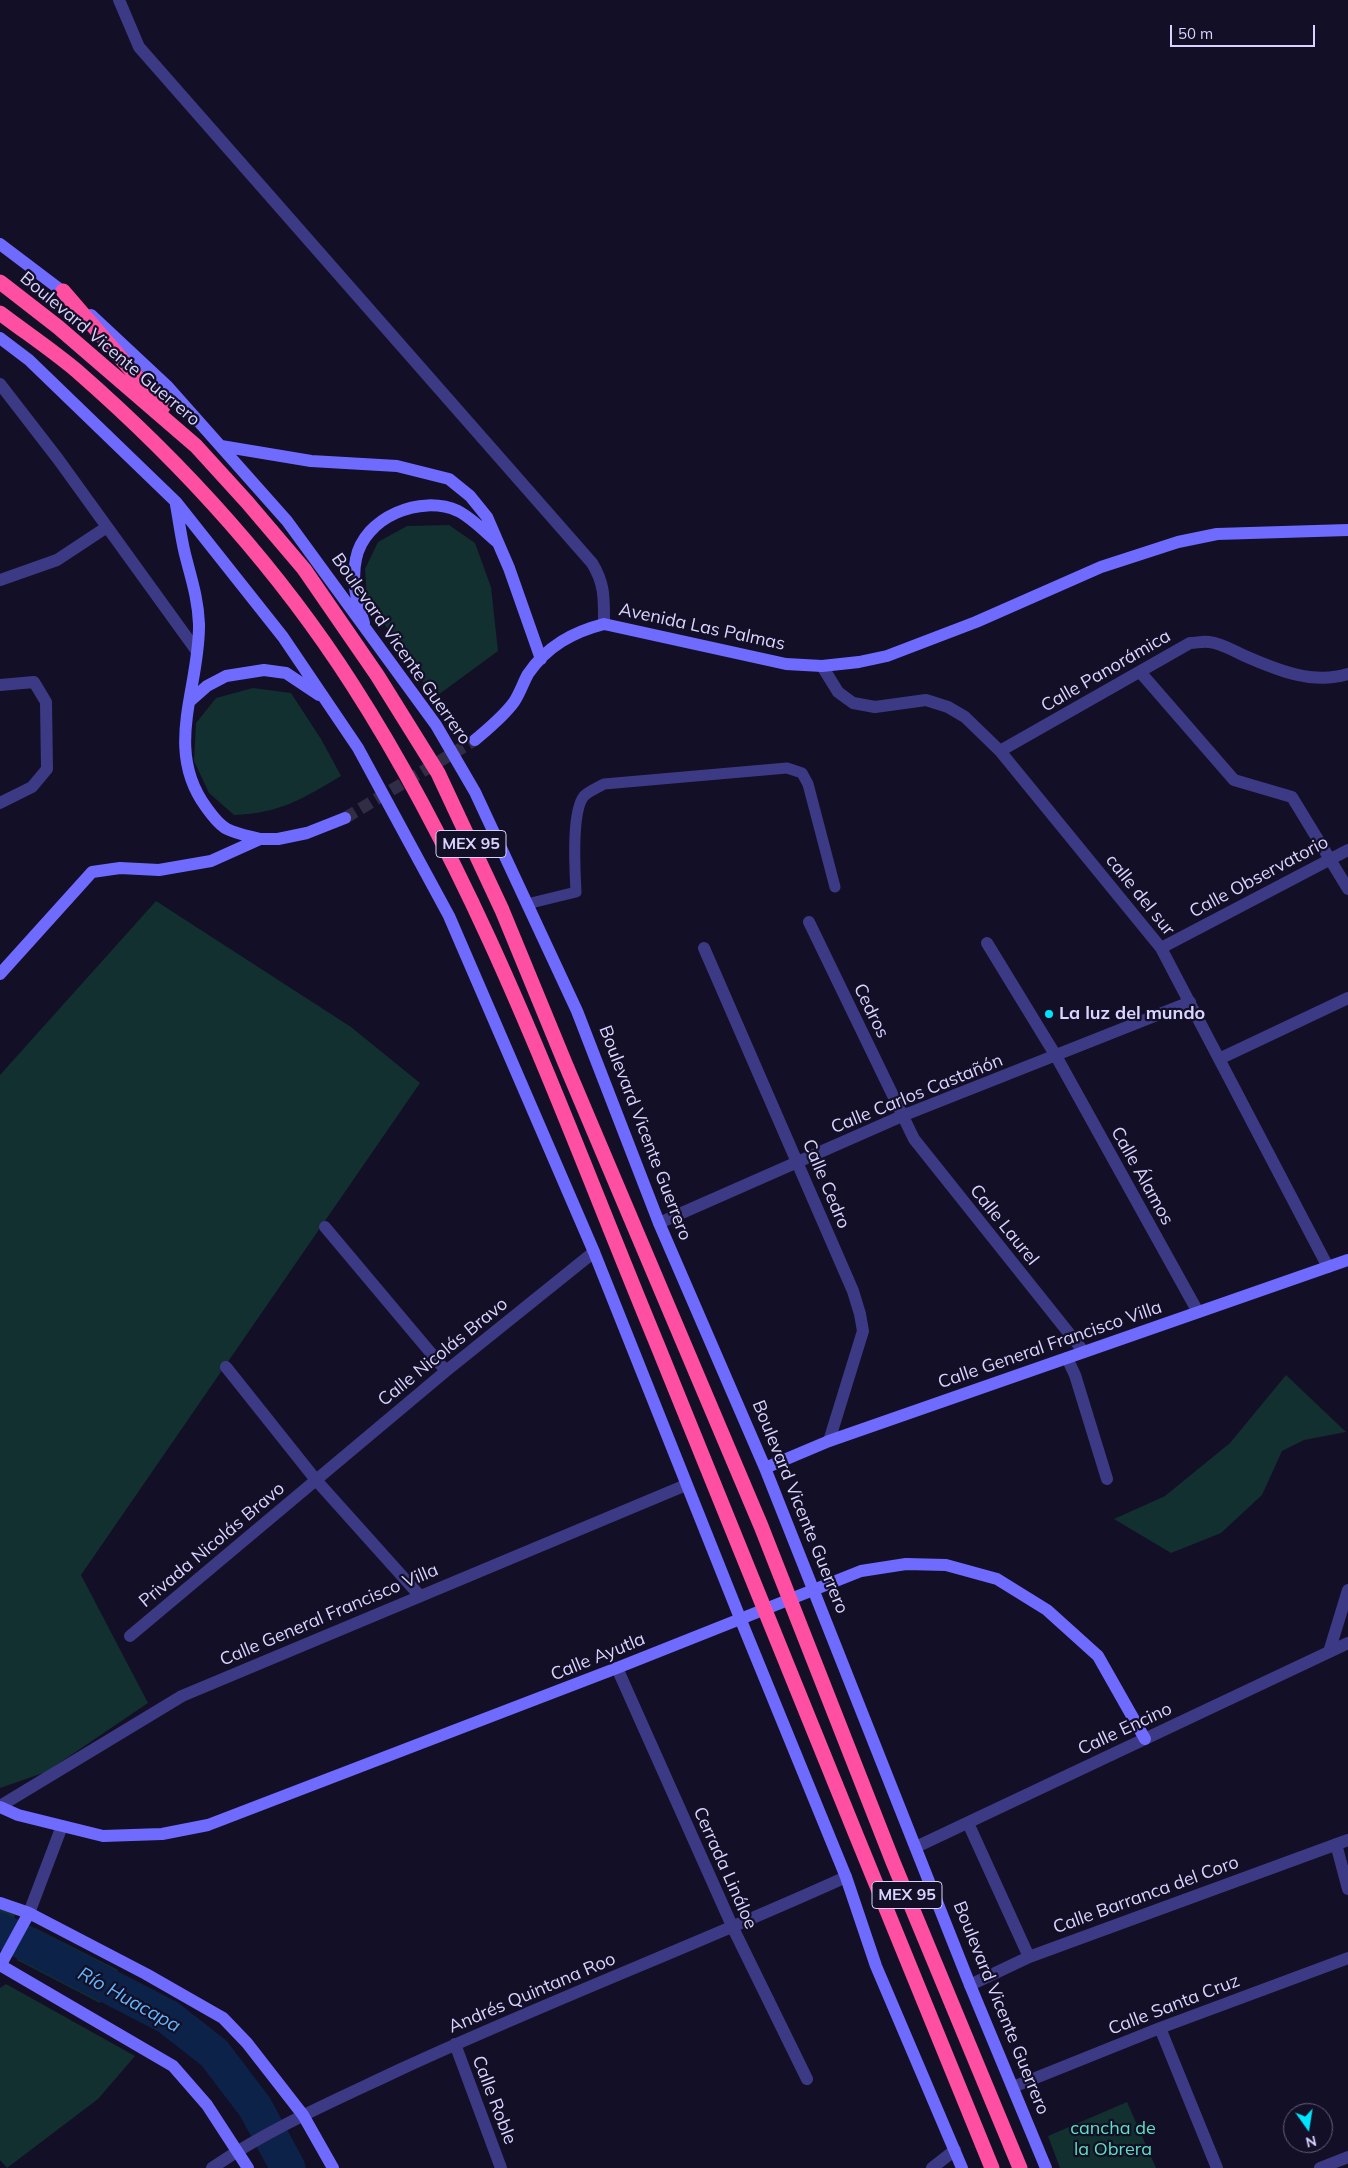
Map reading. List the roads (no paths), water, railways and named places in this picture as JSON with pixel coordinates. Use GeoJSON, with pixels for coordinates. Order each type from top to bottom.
{"type":"FeatureCollection","features":[{"type":"Feature","properties":{"kind":"highway","name":"Boulevard Vicente Guerrero"},"geometry":{"type":"LineString","coordinates":[[0,282],[58,327],[196,446],[304,569],[377,675],[438,773],[502,910],[761,1526],[893,1862],[1020,2168]]}},
{"type":"Feature","properties":{"kind":"highway"},"geometry":{"type":"LineString","coordinates":[[63,291],[196,446]]}},
{"type":"Feature","properties":{"kind":"highway","name":"MEX 95"},"geometry":{"type":"LineString","coordinates":[[0,313],[75,369],[189,477],[283,587],[352,683],[420,800],[479,917],[552,1083],[620,1255],[992,2168]]}},
{"type":"Feature","properties":{"kind":"main road","name":"Boulevard Vicente Guerrero"},"geometry":{"type":"LineString","coordinates":[[0,244],[63,291],[168,387],[221,446],[286,521],[436,725],[475,792],[577,1010],[659,1223],[765,1468],[970,1985],[1046,2168]]}},
{"type":"Feature","properties":{"kind":"main road"},"geometry":{"type":"LineString","coordinates":[[0,338],[30,360],[176,502],[283,637],[358,748],[449,916],[594,1252],[686,1486],[846,1877],[876,1966],[962,2168]]}},
{"type":"Feature","properties":{"kind":"main road"},"geometry":{"type":"LineString","coordinates":[[221,446],[310,461],[397,466],[449,479],[470,496],[487,517],[501,546],[541,659]]}},
{"type":"Feature","properties":{"kind":"main road"},"geometry":{"type":"LineString","coordinates":[[176,502],[185,554],[196,587],[199,625],[184,751],[198,796],[226,829],[260,839],[278,839],[307,833],[345,818]]}},
{"type":"Feature","properties":{"kind":"main road"},"geometry":{"type":"LineString","coordinates":[[366,630],[353,584],[356,557],[363,542],[390,515],[414,506],[436,506],[458,511],[501,546]]}},
{"type":"Feature","properties":{"kind":"main road","name":"Avenida Las Palmas"},"geometry":{"type":"LineString","coordinates":[[475,740],[497,722],[515,700],[528,674],[558,643],[583,630],[604,624],[786,664],[822,666],[887,656],[976,622],[1101,567],[1178,542],[1217,534],[1348,530]]}},
{"type":"Feature","properties":{"kind":"main road"},"geometry":{"type":"LineString","coordinates":[[190,701],[207,686],[226,676],[264,670],[286,673],[325,699]]}},
{"type":"Feature","properties":{"kind":"main road"},"geometry":{"type":"LineString","coordinates":[[0,974],[92,872],[120,868],[159,870],[211,862],[260,839]]}},
{"type":"Feature","properties":{"kind":"main road","name":"Calle General Francisco Villa"},"geometry":{"type":"LineString","coordinates":[[765,1468],[829,1441],[1348,1260]]}},
{"type":"Feature","properties":{"kind":"main road","name":"Calle Ayutla"},"geometry":{"type":"LineString","coordinates":[[0,1806],[18,1815],[103,1836],[162,1834],[208,1825],[617,1668],[861,1571],[906,1564],[946,1565],[997,1579],[1047,1610],[1098,1656],[1145,1739]]}},
{"type":"Feature","properties":{"kind":"main road"},"geometry":{"type":"LineString","coordinates":[[0,1903],[27,1918],[146,1974],[223,2018],[247,2043],[333,2168]]}},
{"type":"Feature","properties":{"kind":"main road"},"geometry":{"type":"LineString","coordinates":[[27,1918],[1,1965],[173,2066],[207,2105],[241,2149],[248,2168]]}},
{"type":"Feature","properties":{"kind":"street"},"geometry":{"type":"LineString","coordinates":[[119,0],[139,47],[592,563],[600,576],[603,590],[604,624]]}},
{"type":"Feature","properties":{"kind":"street"},"geometry":{"type":"LineString","coordinates":[[0,384],[108,527],[196,650]]}},
{"type":"Feature","properties":{"kind":"street"},"geometry":{"type":"LineString","coordinates":[[0,580],[57,560],[108,527]]}},
{"type":"Feature","properties":{"kind":"street","name":"Calle Panorámica"},"geometry":{"type":"LineString","coordinates":[[1000,750],[1142,673],[1190,643],[1209,642],[1300,677],[1339,677],[1348,674]]}},
{"type":"Feature","properties":{"kind":"street","name":"calle del sur"},"geometry":{"type":"LineString","coordinates":[[822,666],[838,692],[852,703],[875,707],[926,700],[948,707],[965,717],[1000,750],[1160,948],[1328,1267]]}},
{"type":"Feature","properties":{"kind":"street"},"geometry":{"type":"LineString","coordinates":[[1142,673],[1234,780],[1292,797],[1348,889]]}},
{"type":"Feature","properties":{"kind":"street"},"geometry":{"type":"LineString","coordinates":[[0,685],[34,682],[46,702],[47,769],[32,787],[0,803]]}},
{"type":"Feature","properties":{"kind":"street","name":"Calle Observatorio"},"geometry":{"type":"LineString","coordinates":[[1160,948],[1348,850]]}},
{"type":"Feature","properties":{"kind":"street","name":"Cedros"},"geometry":{"type":"LineString","coordinates":[[808,922],[902,1116]]}},
{"type":"Feature","properties":{"kind":"street","name":"Calle Álamos"},"geometry":{"type":"LineString","coordinates":[[987,943],[1056,1056],[1198,1312]]}},
{"type":"Feature","properties":{"kind":"street","name":"Calle Cedro"},"geometry":{"type":"LineString","coordinates":[[704,948],[853,1291],[860,1314],[863,1331],[829,1441]]}},
{"type":"Feature","properties":{"kind":"street"},"geometry":{"type":"LineString","coordinates":[[1219,1059],[1348,998]]}},
{"type":"Feature","properties":{"kind":"street","name":"Calle Carlos Castañón"},"geometry":{"type":"LineString","coordinates":[[659,1223],[902,1116],[1190,1002]]}},
{"type":"Feature","properties":{"kind":"street","name":"Calle Laurel"},"geometry":{"type":"LineString","coordinates":[[902,1116],[914,1139],[931,1162],[1084,1352]]}},
{"type":"Feature","properties":{"kind":"street"},"geometry":{"type":"LineString","coordinates":[[325,1228],[446,1371]]}},
{"type":"Feature","properties":{"kind":"street","name":"Calle Nicolás Bravo"},"geometry":{"type":"LineString","coordinates":[[316,1480],[446,1371],[594,1252]]}},
{"type":"Feature","properties":{"kind":"street"},"geometry":{"type":"LineString","coordinates":[[1067,1358],[1075,1375],[1107,1478]]}},
{"type":"Feature","properties":{"kind":"street"},"geometry":{"type":"LineString","coordinates":[[226,1366],[316,1480],[420,1596]]}},
{"type":"Feature","properties":{"kind":"street","name":"Privada Nicolás Bravo"},"geometry":{"type":"LineString","coordinates":[[130,1636],[316,1480]]}},
{"type":"Feature","properties":{"kind":"street","name":"Calle General Francisco Villa"},"geometry":{"type":"LineString","coordinates":[[0,1806],[182,1696],[686,1486]]}},
{"type":"Feature","properties":{"kind":"street"},"geometry":{"type":"LineString","coordinates":[[1329,1652],[1348,1590]]}},
{"type":"Feature","properties":{"kind":"street","name":"Calle Encino"},"geometry":{"type":"LineString","coordinates":[[916,1847],[1348,1642]]}},
{"type":"Feature","properties":{"kind":"street","name":"Cerrada Lináloe"},"geometry":{"type":"LineString","coordinates":[[617,1668],[733,1928],[807,2079]]}},
{"type":"Feature","properties":{"kind":"street"},"geometry":{"type":"LineString","coordinates":[[968,1823],[1028,1957]]}},
{"type":"Feature","properties":{"kind":"street"},"geometry":{"type":"LineString","coordinates":[[27,1918],[62,1826]]}},
{"type":"Feature","properties":{"kind":"street"},"geometry":{"type":"LineString","coordinates":[[1342,1842],[1348,1889]]}},
{"type":"Feature","properties":{"kind":"street","name":"Calle Barranca del Coro"},"geometry":{"type":"LineString","coordinates":[[970,1985],[1028,1957],[1342,1842]]}},
{"type":"Feature","properties":{"kind":"street","name":"Andrés Quintana Roo"},"geometry":{"type":"LineString","coordinates":[[212,2168],[241,2149],[298,2118],[455,2044],[733,1928],[846,1877]]}},
{"type":"Feature","properties":{"kind":"street","name":"Calle Santa Cruz"},"geometry":{"type":"LineString","coordinates":[[1013,2087],[1160,2028],[1348,1958]]}},
{"type":"Feature","properties":{"kind":"street"},"geometry":{"type":"LineString","coordinates":[[1160,2028],[1217,2168]]}},
{"type":"Feature","properties":{"kind":"street","name":"Calle Roble"},"geometry":{"type":"LineString","coordinates":[[455,2044],[501,2168]]}},
{"type":"Feature","properties":{"kind":"street"},"geometry":{"type":"LineString","coordinates":[[932,2168],[955,2150]]}},
{"type":"Feature","properties":{"kind":"street"},"geometry":{"type":"LineString","coordinates":[[1320,2168],[1348,2157]]}},
{"type":"Feature","properties":{"kind":"lane"},"geometry":{"type":"LineString","coordinates":[[527,904],[576,892],[575,841],[578,813],[584,796],[604,784],[787,768],[802,773],[808,784],[835,887]]}},
{"type":"Feature","properties":{"kind":"waterway","name":"Río Huacapa"},"geometry":{"type":"LineString","coordinates":[[0,1930],[168,2017],[214,2053],[255,2107],[288,2168]]}},
{"type":"Feature","properties":{"kind":"tunnel"},"geometry":{"type":"LineString","coordinates":[[345,818],[475,740]]}},
{"type":"Feature","properties":{"kind":"place","name":"La luz del mundo"},"geometry":{"type":"Point","coordinates":[1049,1014]}},
{"type":"Feature","properties":{"kind":"park label","name":"cancha de la Obrera"},"geometry":{"type":"Point","coordinates":[1113,2139]}}]}
